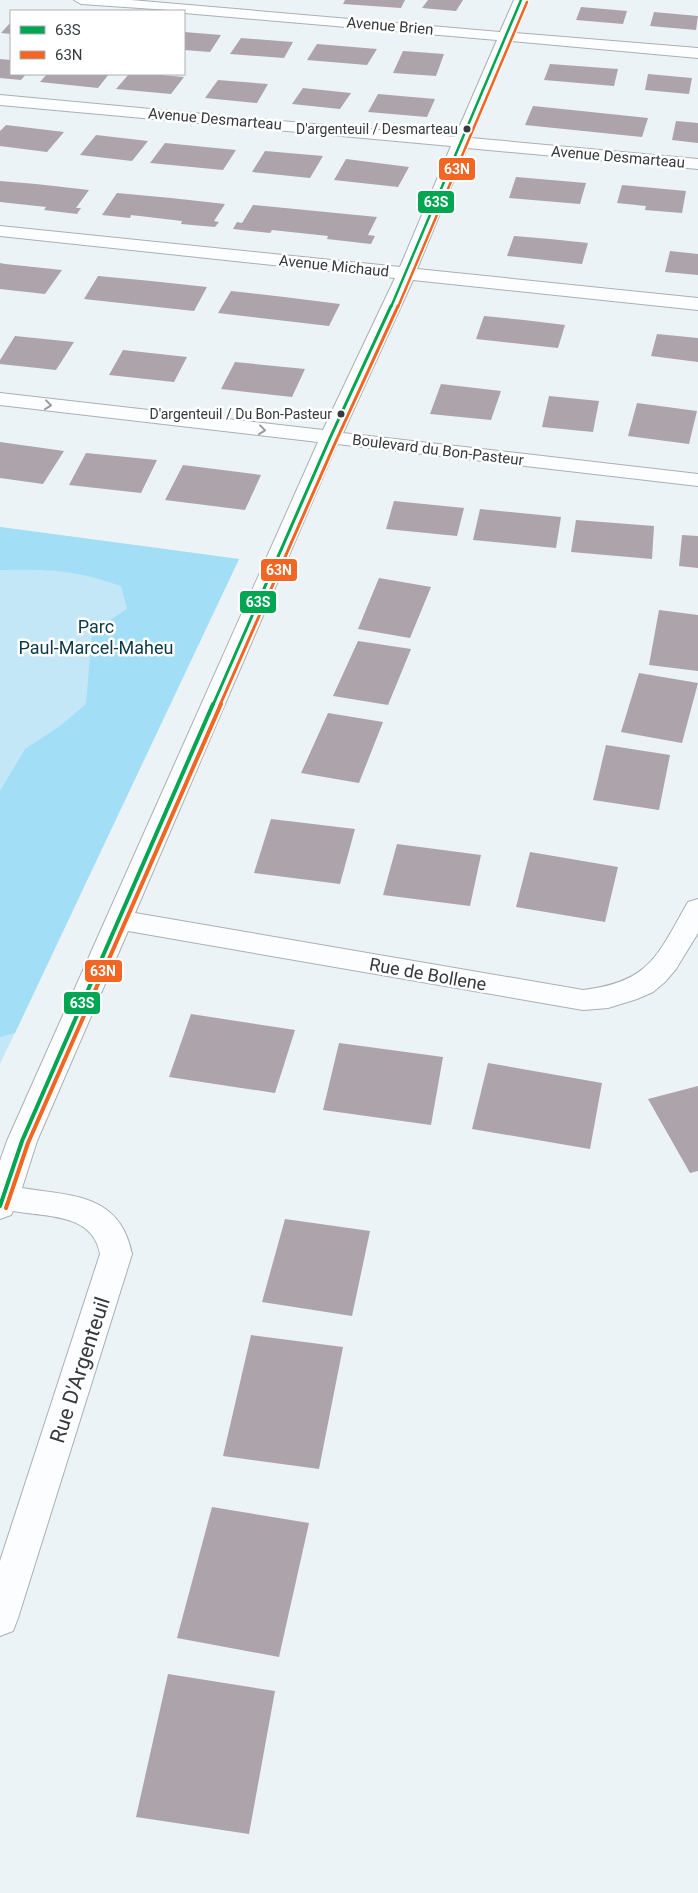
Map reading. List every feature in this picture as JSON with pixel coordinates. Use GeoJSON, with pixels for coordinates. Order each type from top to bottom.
{"type":"FeatureCollection","features":[{"type":"Feature","properties":{"kind":"street","name":"Avenue Brien"},"geometry":{"type":"LineString","coordinates":[[81,0],[698,53]]}},
{"type":"Feature","properties":{"kind":"street","name":"Rue D'Argenteuil"},"geometry":{"type":"LineString","coordinates":[[0,1618],[116,1254],[111,1233],[96,1216],[85,1211],[1,1202],[22,1141],[330,438],[406,274],[521,0]]}},
{"type":"Feature","properties":{"kind":"street","name":"Avenue Desmarteau"},"geometry":{"type":"LineString","coordinates":[[0,100],[698,164]]}},
{"type":"Feature","properties":{"kind":"street","name":"Avenue Michaud"},"geometry":{"type":"LineString","coordinates":[[0,231],[698,304]]}},
{"type":"Feature","properties":{"kind":"street","name":"Boulevard du Bon-Pasteur"},"geometry":{"type":"LineString","coordinates":[[0,399],[698,480]]}},
{"type":"Feature","properties":{"kind":"street","name":"Rue de Bollene"},"geometry":{"type":"LineString","coordinates":[[118,920],[583,1000],[618,996],[647,983],[667,963],[698,909]]}},
{"type":"Feature","properties":{"kind":"green space","name":"Parc Paul-Marcel-Maheu"},"geometry":{"type":"Polygon","coordinates":[[[0,527],[239,559],[0,1064],[0,527]]]}},
{"type":"Feature","properties":{"kind":"green space","name":"Parc Paul-Marcel-Maheu"},"geometry":{"type":"Polygon","coordinates":[[[0,527],[239,559],[15,1033],[0,1037],[0,791],[25,749],[60,726],[86,704],[92,632],[127,609],[121,586],[105,581],[62,572],[0,570],[0,527]]]}},
{"type":"Feature","properties":{"kind":"building"},"geometry":{"type":"Polygon","coordinates":[[[345,0],[405,0],[401,8],[343,4],[345,0]]]}},
{"type":"Feature","properties":{"kind":"building"},"geometry":{"type":"Polygon","coordinates":[[[428,0],[463,0],[456,11],[422,8],[428,0]]]}},
{"type":"Feature","properties":{"kind":"building"},"geometry":{"type":"Polygon","coordinates":[[[581,7],[627,11],[623,24],[576,20],[581,7]]]}},
{"type":"Feature","properties":{"kind":"building"},"geometry":{"type":"Polygon","coordinates":[[[654,12],[698,16],[696,30],[650,26],[654,12]]]}},
{"type":"Feature","properties":{"kind":"building"},"geometry":{"type":"Polygon","coordinates":[[[10,23],[10,34],[1,33],[10,23]]]}},
{"type":"Feature","properties":{"kind":"building"},"geometry":{"type":"Polygon","coordinates":[[[185,32],[221,35],[210,52],[185,50],[185,32]]]}},
{"type":"Feature","properties":{"kind":"building"},"geometry":{"type":"Polygon","coordinates":[[[241,38],[293,42],[284,58],[230,54],[241,38]]]}},
{"type":"Feature","properties":{"kind":"building"},"geometry":{"type":"Polygon","coordinates":[[[317,44],[377,49],[367,65],[307,60],[317,44]]]}},
{"type":"Feature","properties":{"kind":"building"},"geometry":{"type":"Polygon","coordinates":[[[403,51],[444,54],[436,76],[393,73],[403,51]]]}},
{"type":"Feature","properties":{"kind":"building"},"geometry":{"type":"Polygon","coordinates":[[[0,59],[10,60],[10,75],[25,75],[21,80],[0,78],[0,59]]]}},
{"type":"Feature","properties":{"kind":"building"},"geometry":{"type":"Polygon","coordinates":[[[550,64],[618,69],[614,86],[544,80],[550,64]]]}},
{"type":"Feature","properties":{"kind":"building"},"geometry":{"type":"Polygon","coordinates":[[[648,74],[692,78],[689,94],[645,90],[648,74]]]}},
{"type":"Feature","properties":{"kind":"building"},"geometry":{"type":"Polygon","coordinates":[[[46,75],[108,75],[98,88],[40,82],[46,75]]]}},
{"type":"Feature","properties":{"kind":"building"},"geometry":{"type":"Polygon","coordinates":[[[128,75],[184,77],[171,94],[116,89],[128,75]]]}},
{"type":"Feature","properties":{"kind":"building"},"geometry":{"type":"Polygon","coordinates":[[[218,80],[268,84],[257,103],[205,98],[218,80]]]}},
{"type":"Feature","properties":{"kind":"building"},"geometry":{"type":"Polygon","coordinates":[[[303,88],[351,93],[340,109],[292,104],[303,88]]]}},
{"type":"Feature","properties":{"kind":"building"},"geometry":{"type":"Polygon","coordinates":[[[378,94],[435,99],[427,117],[368,112],[378,94]]]}},
{"type":"Feature","properties":{"kind":"building"},"geometry":{"type":"Polygon","coordinates":[[[533,106],[648,118],[642,137],[525,125],[533,106]]]}},
{"type":"Feature","properties":{"kind":"building"},"geometry":{"type":"Polygon","coordinates":[[[676,121],[698,123],[698,143],[672,140],[676,121]]]}},
{"type":"Feature","properties":{"kind":"building"},"geometry":{"type":"Polygon","coordinates":[[[6,125],[64,132],[47,152],[0,146],[0,131],[6,125]]]}},
{"type":"Feature","properties":{"kind":"building"},"geometry":{"type":"Polygon","coordinates":[[[96,135],[148,141],[132,161],[80,155],[96,135]]]}},
{"type":"Feature","properties":{"kind":"building"},"geometry":{"type":"Polygon","coordinates":[[[165,143],[236,150],[223,170],[150,163],[165,143]]]}},
{"type":"Feature","properties":{"kind":"building"},"geometry":{"type":"Polygon","coordinates":[[[265,151],[323,156],[310,178],[252,172],[265,151]]]}},
{"type":"Feature","properties":{"kind":"building"},"geometry":{"type":"Polygon","coordinates":[[[346,159],[409,167],[398,187],[334,180],[346,159]]]}},
{"type":"Feature","properties":{"kind":"building"},"geometry":{"type":"Polygon","coordinates":[[[516,177],[586,183],[580,204],[509,198],[516,177]]]}},
{"type":"Feature","properties":{"kind":"building"},"geometry":{"type":"Polygon","coordinates":[[[0,181],[89,190],[76,208],[81,208],[77,214],[44,210],[46,207],[0,202],[0,181]]]}},
{"type":"Feature","properties":{"kind":"building"},"geometry":{"type":"Polygon","coordinates":[[[622,185],[686,191],[682,213],[645,210],[646,206],[617,203],[622,185]]]}},
{"type":"Feature","properties":{"kind":"building"},"geometry":{"type":"Polygon","coordinates":[[[117,193],[225,204],[214,221],[219,222],[215,227],[181,224],[182,221],[131,215],[130,218],[102,215],[117,193]]]}},
{"type":"Feature","properties":{"kind":"building"},"geometry":{"type":"Polygon","coordinates":[[[253,205],[377,217],[368,235],[375,236],[371,244],[327,239],[328,236],[272,230],[270,233],[233,229],[237,222],[242,223],[253,205]]]}},
{"type":"Feature","properties":{"kind":"building"},"geometry":{"type":"Polygon","coordinates":[[[514,236],[588,243],[582,264],[507,256],[514,236]]]}},
{"type":"Feature","properties":{"kind":"building"},"geometry":{"type":"Polygon","coordinates":[[[670,251],[698,254],[698,275],[665,272],[670,251]]]}},
{"type":"Feature","properties":{"kind":"building"},"geometry":{"type":"Polygon","coordinates":[[[0,263],[62,270],[45,294],[0,289],[0,263]]]}},
{"type":"Feature","properties":{"kind":"building"},"geometry":{"type":"Polygon","coordinates":[[[98,276],[207,287],[194,311],[84,299],[98,276]]]}},
{"type":"Feature","properties":{"kind":"building"},"geometry":{"type":"Polygon","coordinates":[[[231,291],[340,304],[329,326],[218,313],[231,291]]]}},
{"type":"Feature","properties":{"kind":"building"},"geometry":{"type":"Polygon","coordinates":[[[484,316],[565,325],[558,348],[476,339],[484,316]]]}},
{"type":"Feature","properties":{"kind":"building"},"geometry":{"type":"Polygon","coordinates":[[[657,334],[698,338],[698,362],[651,356],[657,334]]]}},
{"type":"Feature","properties":{"kind":"building"},"geometry":{"type":"Polygon","coordinates":[[[15,336],[74,342],[56,370],[0,364],[0,360],[15,336]]]}},
{"type":"Feature","properties":{"kind":"building"},"geometry":{"type":"Polygon","coordinates":[[[123,350],[187,357],[174,382],[109,375],[123,350]]]}},
{"type":"Feature","properties":{"kind":"building"},"geometry":{"type":"Polygon","coordinates":[[[235,362],[305,369],[292,397],[221,389],[235,362]]]}},
{"type":"Feature","properties":{"kind":"building"},"geometry":{"type":"Polygon","coordinates":[[[441,384],[501,391],[491,420],[430,414],[441,384]]]}},
{"type":"Feature","properties":{"kind":"building"},"geometry":{"type":"Polygon","coordinates":[[[549,396],[599,401],[593,432],[542,427],[549,396]]]}},
{"type":"Feature","properties":{"kind":"building"},"geometry":{"type":"Polygon","coordinates":[[[637,403],[697,411],[689,444],[628,436],[637,403]]]}},
{"type":"Feature","properties":{"kind":"building"},"geometry":{"type":"Polygon","coordinates":[[[0,442],[64,451],[43,484],[0,478],[0,442]]]}},
{"type":"Feature","properties":{"kind":"building"},"geometry":{"type":"Polygon","coordinates":[[[86,453],[157,460],[141,493],[69,485],[86,453]]]}},
{"type":"Feature","properties":{"kind":"building"},"geometry":{"type":"Polygon","coordinates":[[[183,465],[261,475],[245,510],[165,500],[183,465]]]}},
{"type":"Feature","properties":{"kind":"building"},"geometry":{"type":"Polygon","coordinates":[[[394,501],[464,508],[457,536],[386,529],[394,501]]]}},
{"type":"Feature","properties":{"kind":"building"},"geometry":{"type":"Polygon","coordinates":[[[480,509],[561,517],[556,548],[473,540],[480,509]]]}},
{"type":"Feature","properties":{"kind":"building"},"geometry":{"type":"Polygon","coordinates":[[[576,520],[654,526],[652,559],[571,552],[576,520]]]}},
{"type":"Feature","properties":{"kind":"building"},"geometry":{"type":"Polygon","coordinates":[[[682,535],[698,536],[698,568],[679,566],[682,535]]]}},
{"type":"Feature","properties":{"kind":"building"},"geometry":{"type":"Polygon","coordinates":[[[379,578],[431,587],[410,638],[358,629],[379,578]]]}},
{"type":"Feature","properties":{"kind":"building"},"geometry":{"type":"Polygon","coordinates":[[[659,610],[698,615],[698,671],[649,665],[659,610]]]}},
{"type":"Feature","properties":{"kind":"building"},"geometry":{"type":"Polygon","coordinates":[[[358,641],[411,649],[388,705],[333,696],[358,641]]]}},
{"type":"Feature","properties":{"kind":"building"},"geometry":{"type":"Polygon","coordinates":[[[639,673],[698,683],[682,743],[621,732],[639,673]]]}},
{"type":"Feature","properties":{"kind":"building"},"geometry":{"type":"Polygon","coordinates":[[[328,713],[383,722],[359,783],[301,773],[328,713]]]}},
{"type":"Feature","properties":{"kind":"building"},"geometry":{"type":"Polygon","coordinates":[[[606,745],[670,755],[659,810],[593,800],[606,745]]]}},
{"type":"Feature","properties":{"kind":"building"},"geometry":{"type":"Polygon","coordinates":[[[271,819],[355,829],[340,884],[254,873],[271,819]]]}},
{"type":"Feature","properties":{"kind":"building"},"geometry":{"type":"Polygon","coordinates":[[[397,844],[481,855],[470,906],[383,895],[397,844]]]}},
{"type":"Feature","properties":{"kind":"building"},"geometry":{"type":"Polygon","coordinates":[[[530,852],[618,867],[605,922],[516,907],[530,852]]]}},
{"type":"Feature","properties":{"kind":"building"},"geometry":{"type":"Polygon","coordinates":[[[191,1014],[295,1030],[275,1093],[169,1077],[191,1014]]]}},
{"type":"Feature","properties":{"kind":"building"},"geometry":{"type":"Polygon","coordinates":[[[339,1043],[443,1057],[431,1125],[323,1110],[339,1043]]]}},
{"type":"Feature","properties":{"kind":"building"},"geometry":{"type":"Polygon","coordinates":[[[488,1063],[602,1083],[590,1149],[472,1129],[488,1063]]]}},
{"type":"Feature","properties":{"kind":"building"},"geometry":{"type":"Polygon","coordinates":[[[698,1086],[698,1171],[690,1173],[648,1099],[698,1086]]]}},
{"type":"Feature","properties":{"kind":"building"},"geometry":{"type":"Polygon","coordinates":[[[285,1219],[370,1231],[352,1316],[262,1302],[285,1219]]]}},
{"type":"Feature","properties":{"kind":"building"},"geometry":{"type":"Polygon","coordinates":[[[251,1335],[343,1347],[319,1469],[223,1456],[251,1335]]]}},
{"type":"Feature","properties":{"kind":"building"},"geometry":{"type":"Polygon","coordinates":[[[212,1507],[309,1523],[279,1657],[177,1638],[212,1507]]]}},
{"type":"Feature","properties":{"kind":"building"},"geometry":{"type":"Polygon","coordinates":[[[168,1674],[275,1691],[249,1834],[136,1817],[168,1674]]]}},
{"type":"Feature","properties":{"kind":"transit line","name":"63S"},"geometry":{"type":"LineString","coordinates":[[0,1206],[22,1141],[330,438],[406,274],[521,0]]}},
{"type":"Feature","properties":{"kind":"transit line","name":"63N"},"geometry":{"type":"LineString","coordinates":[[6,1208],[28,1143],[336,441],[412,276],[527,2]]}},
{"type":"Feature","properties":{"kind":"place","name":"D'argenteuil / Desmarteau"},"geometry":{"type":"Point","coordinates":[467,129]}},
{"type":"Feature","properties":{"kind":"place","name":"D'argenteuil / Du Bon-Pasteur"},"geometry":{"type":"Point","coordinates":[341,414]}}]}
